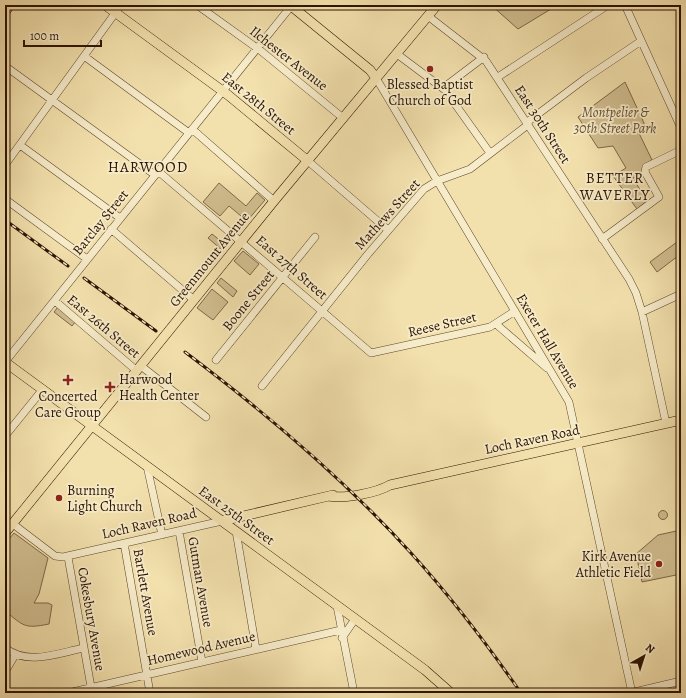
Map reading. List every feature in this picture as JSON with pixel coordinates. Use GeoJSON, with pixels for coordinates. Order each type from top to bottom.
{"type":"FeatureCollection","features":[{"type":"Feature","properties":{"kind":"main road"},"geometry":{"type":"LineString","coordinates":[[5,12],[10,5]]}},
{"type":"Feature","properties":{"kind":"main road","name":"East 28th Street"},"geometry":{"type":"LineString","coordinates":[[105,5],[119,9],[308,161]]}},
{"type":"Feature","properties":{"kind":"main road"},"geometry":{"type":"LineString","coordinates":[[291,5],[370,70],[376,78]]}},
{"type":"Feature","properties":{"kind":"main road","name":"Greenmount Avenue"},"geometry":{"type":"LineString","coordinates":[[5,533],[241,241],[437,5]]}},
{"type":"Feature","properties":{"kind":"main road","name":"East 25th Street"},"geometry":{"type":"LineString","coordinates":[[5,362],[425,670],[452,693]]}},
{"type":"Feature","properties":{"kind":"main road","name":"Loch Raven Road"},"geometry":{"type":"LineString","coordinates":[[222,521],[329,496],[340,498],[390,485],[681,420]]}},
{"type":"Feature","properties":{"kind":"street","name":"Ilchester Avenue"},"geometry":{"type":"LineString","coordinates":[[198,5],[257,48],[344,118]]}},
{"type":"Feature","properties":{"kind":"street","name":"Barclay Street"},"geometry":{"type":"LineString","coordinates":[[5,362],[291,5]]}},
{"type":"Feature","properties":{"kind":"street"},"geometry":{"type":"LineString","coordinates":[[498,77],[608,5]]}},
{"type":"Feature","properties":{"kind":"street"},"geometry":{"type":"LineString","coordinates":[[625,5],[681,128]]}},
{"type":"Feature","properties":{"kind":"street"},"geometry":{"type":"LineString","coordinates":[[5,165],[119,9]]}},
{"type":"Feature","properties":{"kind":"street","name":"East 30th Street"},"geometry":{"type":"LineString","coordinates":[[428,16],[484,57],[634,289],[642,312],[666,423]]}},
{"type":"Feature","properties":{"kind":"street","name":"Mathews Street"},"geometry":{"type":"LineString","coordinates":[[262,386],[388,230],[424,189],[437,181],[466,171],[586,78],[641,41]]}},
{"type":"Feature","properties":{"kind":"street"},"geometry":{"type":"LineString","coordinates":[[397,54],[443,88],[490,153]]}},
{"type":"Feature","properties":{"kind":"street"},"geometry":{"type":"LineString","coordinates":[[84,56],[190,131],[274,201]]}},
{"type":"Feature","properties":{"kind":"street"},"geometry":{"type":"LineString","coordinates":[[443,88],[484,57]]}},
{"type":"Feature","properties":{"kind":"street","name":"East 27th Street"},"geometry":{"type":"LineString","coordinates":[[5,66],[156,173],[241,241],[371,353]]}},
{"type":"Feature","properties":{"kind":"street","name":"Exeter Hall Avenue"},"geometry":{"type":"LineString","coordinates":[[376,78],[569,402],[579,443],[631,693]]}},
{"type":"Feature","properties":{"kind":"street"},"geometry":{"type":"LineString","coordinates":[[20,145],[120,218]]}},
{"type":"Feature","properties":{"kind":"street"},"geometry":{"type":"LineString","coordinates":[[602,239],[659,196],[645,169],[648,165],[681,150]]}},
{"type":"Feature","properties":{"kind":"street","name":"East 28th Street"},"geometry":{"type":"LineString","coordinates":[[308,161],[388,230]]}},
{"type":"Feature","properties":{"kind":"street"},"geometry":{"type":"LineString","coordinates":[[5,199],[87,258]]}},
{"type":"Feature","properties":{"kind":"street"},"geometry":{"type":"LineString","coordinates":[[111,229],[194,300]]}},
{"type":"Feature","properties":{"kind":"street","name":"Boone Street"},"geometry":{"type":"LineString","coordinates":[[216,360],[316,237]]}},
{"type":"Feature","properties":{"kind":"street"},"geometry":{"type":"LineString","coordinates":[[642,312],[681,294]]}},
{"type":"Feature","properties":{"kind":"street","name":"East 26th Street"},"geometry":{"type":"LineString","coordinates":[[54,300],[139,368],[206,417]]}},
{"type":"Feature","properties":{"kind":"street","name":"Reese Street"},"geometry":{"type":"LineString","coordinates":[[371,353],[496,324],[516,311]]}},
{"type":"Feature","properties":{"kind":"street"},"geometry":{"type":"LineString","coordinates":[[496,324],[552,372]]}},
{"type":"Feature","properties":{"kind":"street"},"geometry":{"type":"LineString","coordinates":[[5,436],[43,389]]}},
{"type":"Feature","properties":{"kind":"street"},"geometry":{"type":"LineString","coordinates":[[147,466],[162,534]]}},
{"type":"Feature","properties":{"kind":"street","name":"Loch Raven Road"},"geometry":{"type":"LineString","coordinates":[[68,556],[222,521]]}},
{"type":"Feature","properties":{"kind":"street"},"geometry":{"type":"LineString","coordinates":[[13,524],[55,556],[68,556]]}},
{"type":"Feature","properties":{"kind":"street","name":"Gutman Avenue"},"geometry":{"type":"LineString","coordinates":[[179,531],[202,662]]}},
{"type":"Feature","properties":{"kind":"street"},"geometry":{"type":"LineString","coordinates":[[236,531],[256,649]]}},
{"type":"Feature","properties":{"kind":"street","name":"Bartlett Avenue"},"geometry":{"type":"LineString","coordinates":[[124,543],[150,693]]}},
{"type":"Feature","properties":{"kind":"street","name":"Cokesbury Avenue"},"geometry":{"type":"LineString","coordinates":[[68,556],[91,687]]}},
{"type":"Feature","properties":{"kind":"street"},"geometry":{"type":"LineString","coordinates":[[337,606],[354,693]]}},
{"type":"Feature","properties":{"kind":"street"},"geometry":{"type":"LineString","coordinates":[[342,634],[355,619]]}},
{"type":"Feature","properties":{"kind":"street","name":"Homewood Avenue"},"geometry":{"type":"LineString","coordinates":[[68,693],[256,649],[342,634]]}},
{"type":"Feature","properties":{"kind":"street"},"geometry":{"type":"LineString","coordinates":[[5,648],[15,655],[30,658],[84,648]]}},
{"type":"Feature","properties":{"kind":"street"},"geometry":{"type":"LineString","coordinates":[[5,672],[15,655]]}},
{"type":"Feature","properties":{"kind":"street"},"geometry":{"type":"LineString","coordinates":[[631,693],[681,681]]}},
{"type":"Feature","properties":{"kind":"green space"},"geometry":{"type":"Polygon","coordinates":[[[491,5],[555,5],[556,6],[518,29],[491,5]]]}},
{"type":"Feature","properties":{"kind":"green space","name":"Montpelier & 30th Street Park"},"geometry":{"type":"Polygon","coordinates":[[[625,82],[644,123],[644,128],[638,131],[652,160],[645,164],[644,173],[633,178],[647,201],[637,209],[613,176],[626,168],[613,146],[598,148],[578,117],[625,82]]]}},
{"type":"Feature","properties":{"kind":"green space"},"geometry":{"type":"Polygon","coordinates":[[[219,183],[246,206],[257,193],[265,200],[247,221],[229,206],[220,216],[203,202],[219,183]]]}},
{"type":"Feature","properties":{"kind":"green space"},"geometry":{"type":"Polygon","coordinates":[[[212,234],[227,246],[223,251],[208,238],[212,234]]]}},
{"type":"Feature","properties":{"kind":"green space"},"geometry":{"type":"Polygon","coordinates":[[[681,239],[681,261],[678,256],[657,272],[650,262],[681,239]]]}},
{"type":"Feature","properties":{"kind":"green space"},"geometry":{"type":"Polygon","coordinates":[[[243,251],[259,264],[250,275],[234,261],[243,251]]]}},
{"type":"Feature","properties":{"kind":"green space"},"geometry":{"type":"Polygon","coordinates":[[[221,278],[237,291],[233,297],[217,283],[221,278]]]}},
{"type":"Feature","properties":{"kind":"green space"},"geometry":{"type":"Polygon","coordinates":[[[212,289],[228,302],[213,320],[197,308],[212,289]]]}},
{"type":"Feature","properties":{"kind":"green space"},"geometry":{"type":"Polygon","coordinates":[[[58,307],[76,321],[72,326],[54,312],[58,307]]]}},
{"type":"Feature","properties":{"kind":"green space"},"geometry":{"type":"Polygon","coordinates":[[[663,510],[668,515],[663,520],[658,515],[663,510]]]}},
{"type":"Feature","properties":{"kind":"green space","name":"Kirk Avenue Athletic Field"},"geometry":{"type":"Polygon","coordinates":[[[681,530],[681,574],[642,582],[636,554],[658,535],[681,530]]]}},
{"type":"Feature","properties":{"kind":"green space"},"geometry":{"type":"Polygon","coordinates":[[[14,533],[48,558],[39,594],[34,603],[48,603],[52,605],[49,624],[34,626],[25,625],[5,611],[5,544],[14,533]]]}},
{"type":"Feature","properties":{"kind":"railway"},"geometry":{"type":"LineString","coordinates":[[5,220],[68,266]]}},
{"type":"Feature","properties":{"kind":"railway"},"geometry":{"type":"LineString","coordinates":[[84,278],[156,331]]}},
{"type":"Feature","properties":{"kind":"railway"},"geometry":{"type":"LineString","coordinates":[[185,352],[303,447],[385,525],[426,570],[454,604],[482,639],[521,693]]}},
{"type":"Feature","properties":{"kind":"place","name":"Blessed Baptist Church of God"},"geometry":{"type":"Point","coordinates":[430,69]}},
{"type":"Feature","properties":{"kind":"place","name":"Concerted Care Group"},"geometry":{"type":"Point","coordinates":[68,380]}},
{"type":"Feature","properties":{"kind":"place","name":"Harwood Health Center"},"geometry":{"type":"Point","coordinates":[110,387]}},
{"type":"Feature","properties":{"kind":"place","name":"Burning Light Church"},"geometry":{"type":"Point","coordinates":[59,498]}},
{"type":"Feature","properties":{"kind":"place","name":"Kirk Avenue Athletic Field"},"geometry":{"type":"Point","coordinates":[659,564]}},
{"type":"Feature","properties":{"kind":"district","name":"HARWOOD"},"geometry":{"type":"Point","coordinates":[148,167]}},
{"type":"Feature","properties":{"kind":"district","name":"BETTER WAVERLY"},"geometry":{"type":"Point","coordinates":[615,186]}}]}
